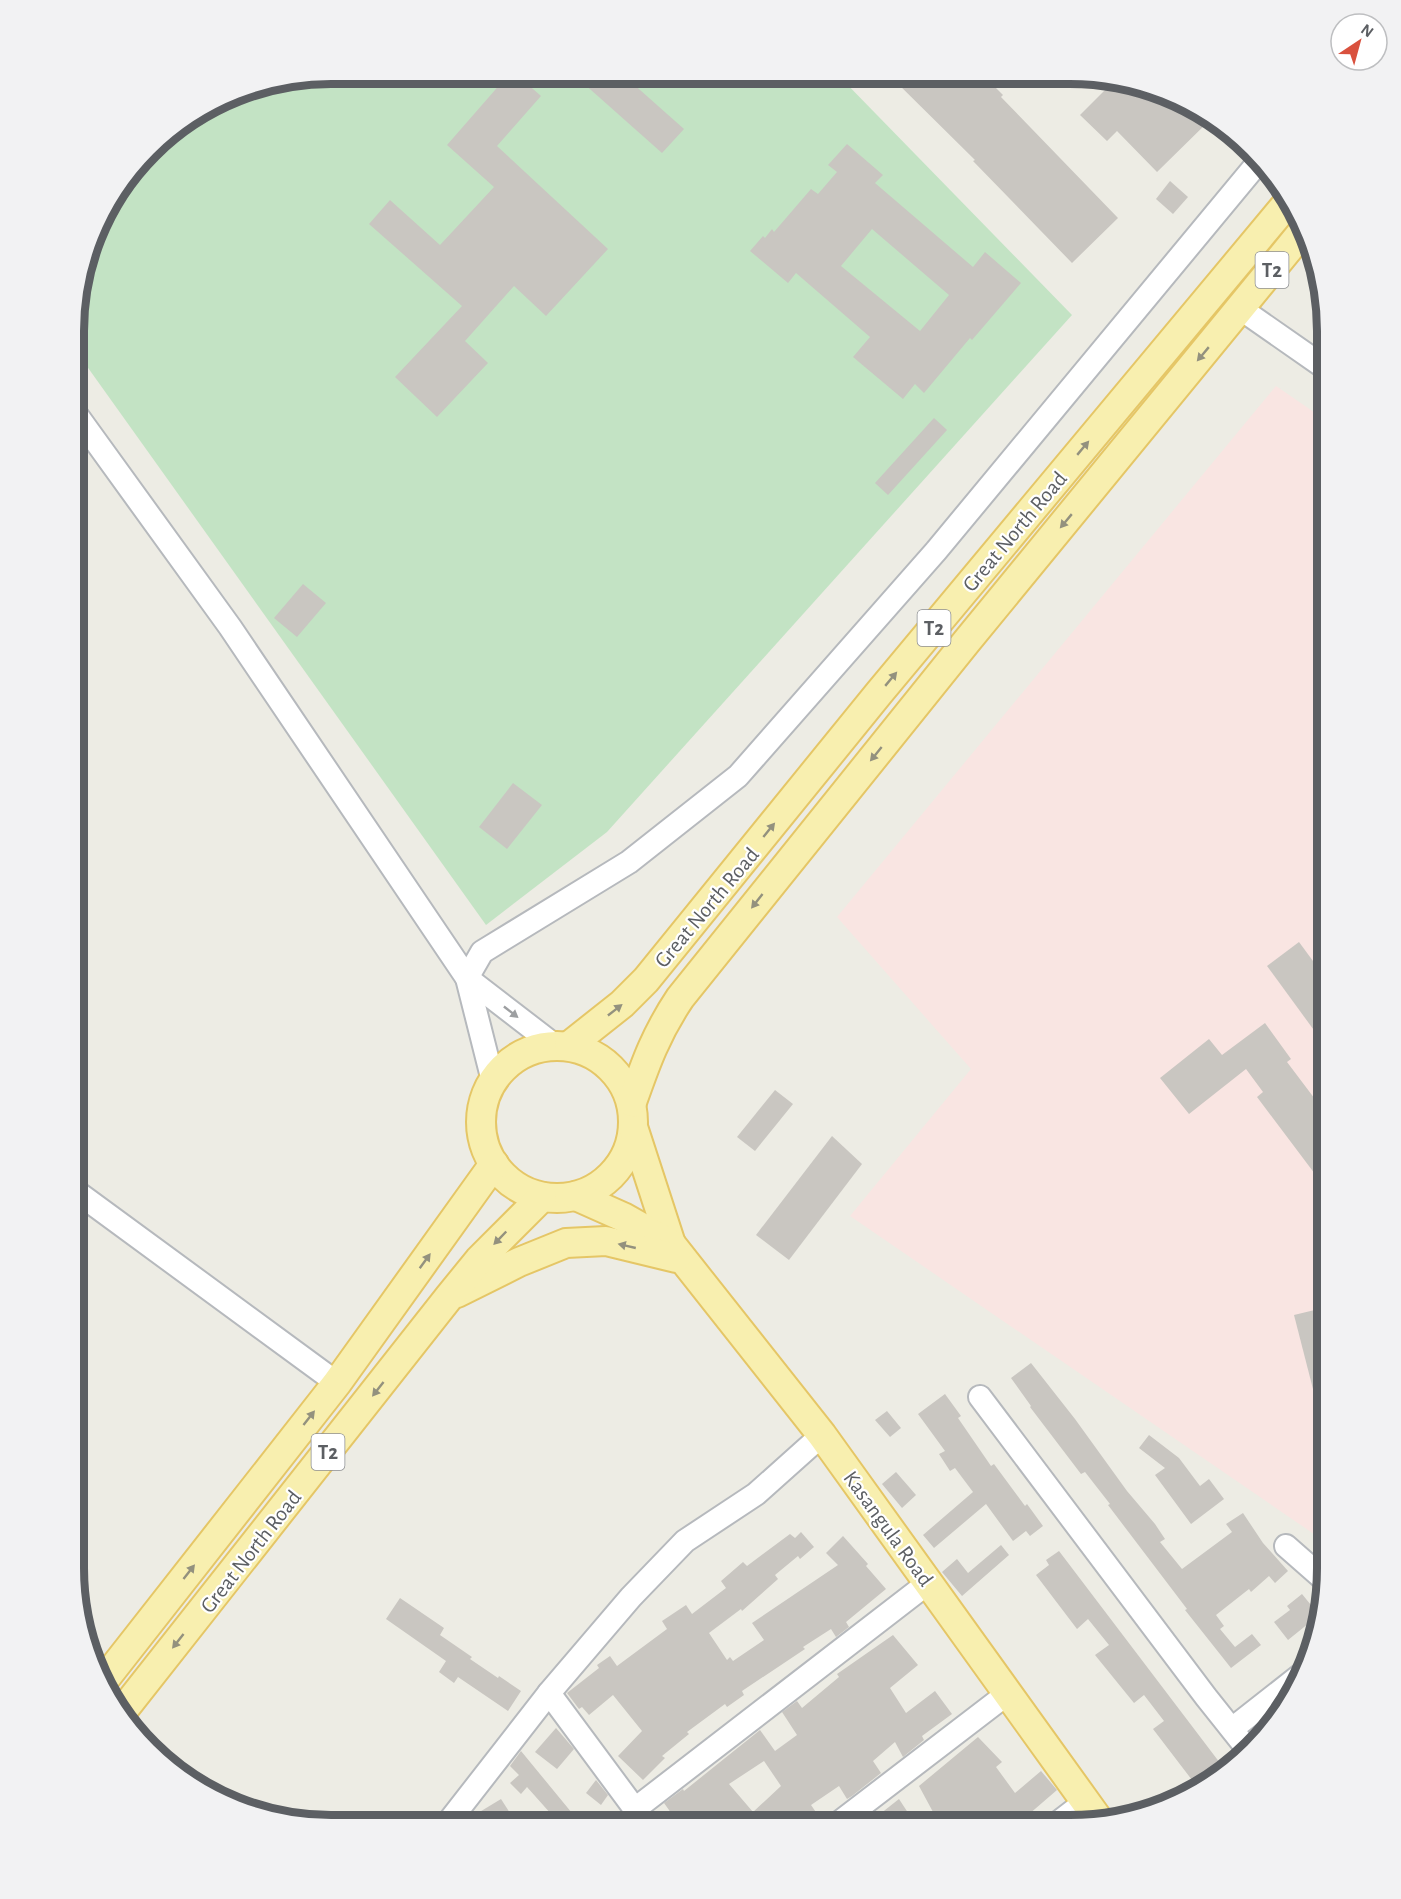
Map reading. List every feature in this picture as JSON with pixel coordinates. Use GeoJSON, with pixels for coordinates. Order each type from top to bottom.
{"type":"FeatureCollection","features":[{"type":"Feature","properties":{"kind":"main road","name":"Great North Road"},"geometry":{"type":"LineString","coordinates":[[561,1046],[622,1004],[646,980],[879,693],[1284,207]]}},
{"type":"Feature","properties":{"kind":"main road","name":"Great North Road"},"geometry":{"type":"LineString","coordinates":[[632,1102],[649,1053],[661,1028],[680,998],[966,641],[1298,237]]}},
{"type":"Feature","properties":{"kind":"main road","name":"T2"},"geometry":{"type":"LineString","coordinates":[[561,1046],[583,1050],[608,1065],[622,1082],[632,1102],[634,1130],[626,1157],[612,1176],[593,1190],[576,1196],[542,1197],[514,1185],[494,1164],[482,1137],[481,1122],[486,1094],[493,1080],[501,1069],[525,1052],[561,1046]]}},
{"type":"Feature","properties":{"kind":"main road","name":"Kasangula Road"},"geometry":{"type":"LineString","coordinates":[[634,1130],[677,1252]]}},
{"type":"Feature","properties":{"kind":"main road","name":"Great North Road"},"geometry":{"type":"LineString","coordinates":[[108,1675],[337,1383],[494,1164]]}},
{"type":"Feature","properties":{"kind":"main road","name":"Kasangula Road"},"geometry":{"type":"LineString","coordinates":[[576,1196],[623,1217],[677,1252],[822,1435],[1091,1811]]}},
{"type":"Feature","properties":{"kind":"main road","name":"Great North Road"},"geometry":{"type":"LineString","coordinates":[[127,1706],[479,1260],[542,1197]]}},
{"type":"Feature","properties":{"kind":"main road"},"geometry":{"type":"LineString","coordinates":[[449,1297],[519,1262],[566,1243],[606,1241],[677,1252]]}},
{"type":"Feature","properties":{"kind":"street"},"geometry":{"type":"LineString","coordinates":[[467,978],[482,952],[629,862],[738,776],[936,551],[1255,167]]}},
{"type":"Feature","properties":{"kind":"street"},"geometry":{"type":"LineString","coordinates":[[1241,309],[1317,361]]}},
{"type":"Feature","properties":{"kind":"street"},"geometry":{"type":"LineString","coordinates":[[84,425],[230,627],[467,978],[493,1080]]}},
{"type":"Feature","properties":{"kind":"street"},"geometry":{"type":"LineString","coordinates":[[467,978],[561,1046]]}},
{"type":"Feature","properties":{"kind":"street"},"geometry":{"type":"LineString","coordinates":[[84,1197],[337,1383]]}},
{"type":"Feature","properties":{"kind":"street"},"geometry":{"type":"LineString","coordinates":[[980,1396],[1243,1744]]}},
{"type":"Feature","properties":{"kind":"street"},"geometry":{"type":"LineString","coordinates":[[454,1815],[549,1693],[631,1597],[685,1541],[756,1494],[822,1435]]}},
{"type":"Feature","properties":{"kind":"street"},"geometry":{"type":"LineString","coordinates":[[1286,1546],[1317,1573]]}},
{"type":"Feature","properties":{"kind":"street"},"geometry":{"type":"LineString","coordinates":[[642,1815],[928,1583]]}},
{"type":"Feature","properties":{"kind":"street"},"geometry":{"type":"LineString","coordinates":[[1232,1729],[1288,1685]]}},
{"type":"Feature","properties":{"kind":"street"},"geometry":{"type":"LineString","coordinates":[[549,1693],[639,1815]]}},
{"type":"Feature","properties":{"kind":"street"},"geometry":{"type":"LineString","coordinates":[[849,1815],[1007,1694]]}},
{"type":"Feature","properties":{"kind":"shaded area"},"geometry":{"type":"Polygon","coordinates":[[[1276,386],[1317,414],[1317,1536],[850,1216],[971,1069],[837,917],[1276,386]]]}},
{"type":"Feature","properties":{"kind":"green space"},"geometry":{"type":"Polygon","coordinates":[[[331,84],[847,84],[1072,315],[607,832],[486,925],[84,362],[86,298],[92,267],[109,222],[135,180],[156,156],[180,135],[207,117],[236,103],[267,92],[298,86],[331,84]]]}},
{"type":"Feature","properties":{"kind":"building"},"geometry":{"type":"Polygon","coordinates":[[[500,84],[527,84],[541,96],[497,146],[608,249],[546,316],[514,286],[465,341],[488,363],[437,417],[395,377],[462,306],[369,224],[390,200],[440,245],[494,187],[447,145],[500,84]]]}},
{"type":"Feature","properties":{"kind":"building"},"geometry":{"type":"Polygon","coordinates":[[[584,84],[633,84],[684,129],[662,153],[584,84]]]}},
{"type":"Feature","properties":{"kind":"building"},"geometry":{"type":"Polygon","coordinates":[[[898,84],[992,84],[1003,95],[1001,97],[1118,218],[1072,263],[973,161],[975,160],[898,84]]]}},
{"type":"Feature","properties":{"kind":"building"},"geometry":{"type":"Polygon","coordinates":[[[1108,87],[1150,97],[1179,109],[1205,125],[1157,172],[1117,131],[1107,141],[1080,115],[1108,87]]]}},
{"type":"Feature","properties":{"kind":"building"},"geometry":{"type":"Polygon","coordinates":[[[847,144],[883,175],[875,183],[973,267],[985,252],[1021,283],[972,340],[970,338],[924,393],[915,384],[903,399],[853,357],[870,337],[796,273],[788,283],[750,251],[763,236],[765,238],[772,229],[774,232],[811,189],[818,194],[837,172],[828,165],[847,144]],[[872,229],[841,266],[920,331],[949,295],[872,229]]]}},
{"type":"Feature","properties":{"kind":"building"},"geometry":{"type":"Polygon","coordinates":[[[1170,181],[1188,197],[1173,214],[1156,199],[1170,181]]]}},
{"type":"Feature","properties":{"kind":"building"},"geometry":{"type":"Polygon","coordinates":[[[934,418],[947,430],[888,495],[875,483],[934,418]]]}},
{"type":"Feature","properties":{"kind":"building"},"geometry":{"type":"Polygon","coordinates":[[[303,584],[326,603],[297,637],[274,618],[303,584]]]}},
{"type":"Feature","properties":{"kind":"building"},"geometry":{"type":"Polygon","coordinates":[[[513,783],[542,805],[507,849],[479,827],[513,783]]]}},
{"type":"Feature","properties":{"kind":"building"},"geometry":{"type":"Polygon","coordinates":[[[1299,942],[1317,966],[1317,1034],[1267,966],[1299,942]]]}},
{"type":"Feature","properties":{"kind":"building"},"geometry":{"type":"Polygon","coordinates":[[[1265,1023],[1291,1059],[1287,1062],[1317,1102],[1317,1177],[1257,1097],[1263,1092],[1246,1069],[1189,1114],[1160,1078],[1209,1039],[1222,1055],[1265,1023]]]}},
{"type":"Feature","properties":{"kind":"building"},"geometry":{"type":"Polygon","coordinates":[[[775,1090],[793,1104],[755,1151],[737,1137],[775,1090]]]}},
{"type":"Feature","properties":{"kind":"building"},"geometry":{"type":"Polygon","coordinates":[[[832,1136],[862,1164],[789,1260],[756,1235],[832,1136]]]}},
{"type":"Feature","properties":{"kind":"building"},"geometry":{"type":"Polygon","coordinates":[[[1317,1309],[1317,1396],[1314,1393],[1294,1315],[1317,1309]]]}},
{"type":"Feature","properties":{"kind":"building"},"geometry":{"type":"Polygon","coordinates":[[[1031,1363],[1127,1491],[1155,1524],[1165,1539],[1160,1542],[1182,1569],[1232,1532],[1226,1524],[1243,1513],[1263,1543],[1288,1571],[1275,1583],[1269,1576],[1251,1592],[1249,1589],[1216,1615],[1224,1626],[1220,1629],[1235,1647],[1252,1634],[1261,1645],[1231,1668],[1185,1610],[1187,1609],[1108,1505],[1110,1504],[1085,1472],[1081,1474],[1030,1407],[1011,1378],[1031,1363]]]}},
{"type":"Feature","properties":{"kind":"building"},"geometry":{"type":"Polygon","coordinates":[[[945,1394],[961,1416],[958,1418],[991,1466],[994,1464],[1043,1526],[1030,1536],[1026,1531],[1013,1541],[986,1504],[934,1548],[923,1535],[973,1492],[955,1468],[950,1471],[939,1454],[945,1451],[918,1414],[945,1394]]]}},
{"type":"Feature","properties":{"kind":"building"},"geometry":{"type":"Polygon","coordinates":[[[887,1411],[901,1428],[890,1437],[875,1420],[887,1411]]]}},
{"type":"Feature","properties":{"kind":"building"},"geometry":{"type":"Polygon","coordinates":[[[1149,1435],[1179,1458],[1200,1486],[1209,1479],[1224,1499],[1191,1524],[1155,1475],[1165,1468],[1139,1448],[1149,1435]]]}},
{"type":"Feature","properties":{"kind":"building"},"geometry":{"type":"Polygon","coordinates":[[[896,1472],[916,1495],[902,1508],[882,1484],[896,1472]]]}},
{"type":"Feature","properties":{"kind":"building"},"geometry":{"type":"Polygon","coordinates":[[[801,1532],[814,1547],[800,1559],[798,1556],[775,1575],[778,1579],[742,1611],[741,1609],[709,1633],[727,1660],[730,1657],[733,1661],[764,1640],[752,1623],[838,1565],[826,1553],[843,1536],[886,1589],[846,1622],[849,1627],[836,1637],[831,1629],[742,1691],[744,1695],[727,1707],[725,1704],[687,1732],[689,1734],[662,1756],[665,1758],[643,1780],[618,1756],[642,1731],[613,1695],[589,1715],[582,1707],[579,1709],[567,1693],[599,1668],[597,1665],[610,1656],[617,1666],[667,1629],[662,1621],[686,1605],[692,1614],[726,1588],[721,1581],[743,1562],[747,1566],[790,1534],[795,1538],[801,1532]]]}},
{"type":"Feature","properties":{"kind":"building"},"geometry":{"type":"Polygon","coordinates":[[[1001,1545],[1009,1555],[962,1596],[942,1572],[957,1559],[968,1573],[1001,1545]]]}},
{"type":"Feature","properties":{"kind":"building"},"geometry":{"type":"Polygon","coordinates":[[[1059,1551],[1221,1764],[1192,1780],[1153,1729],[1164,1721],[1144,1695],[1134,1703],[1095,1655],[1109,1645],[1088,1619],[1077,1629],[1036,1575],[1049,1565],[1046,1560],[1059,1551]]]}},
{"type":"Feature","properties":{"kind":"building"},"geometry":{"type":"Polygon","coordinates":[[[1302,1594],[1314,1608],[1311,1621],[1288,1640],[1274,1622],[1290,1610],[1287,1606],[1302,1594]]]}},
{"type":"Feature","properties":{"kind":"building"},"geometry":{"type":"Polygon","coordinates":[[[400,1598],[444,1628],[440,1635],[472,1657],[470,1659],[521,1691],[508,1711],[458,1677],[454,1683],[439,1672],[446,1661],[386,1619],[400,1598]]]}},
{"type":"Feature","properties":{"kind":"building"},"geometry":{"type":"Polygon","coordinates":[[[893,1635],[918,1665],[890,1688],[906,1713],[935,1691],[952,1714],[922,1736],[924,1740],[903,1757],[895,1742],[873,1761],[881,1773],[852,1796],[847,1799],[839,1786],[811,1805],[818,1815],[673,1815],[664,1803],[683,1789],[684,1791],[760,1730],[775,1751],[797,1735],[782,1712],[797,1701],[802,1708],[839,1677],[837,1674],[893,1635]],[[764,1761],[729,1784],[753,1812],[781,1786],[764,1761]]]}},
{"type":"Feature","properties":{"kind":"building"},"geometry":{"type":"Polygon","coordinates":[[[556,1728],[574,1749],[557,1769],[535,1752],[556,1728]]]}},
{"type":"Feature","properties":{"kind":"building"},"geometry":{"type":"Polygon","coordinates":[[[978,1737],[1002,1762],[996,1767],[1015,1793],[1041,1771],[1057,1790],[1028,1815],[935,1815],[919,1786],[978,1737]]]}},
{"type":"Feature","properties":{"kind":"building"},"geometry":{"type":"Polygon","coordinates":[[[521,1751],[574,1815],[552,1815],[527,1787],[521,1794],[510,1783],[519,1775],[510,1766],[521,1751]]]}},
{"type":"Feature","properties":{"kind":"building"},"geometry":{"type":"Polygon","coordinates":[[[596,1780],[608,1795],[601,1805],[586,1793],[596,1780]]]}},
{"type":"Feature","properties":{"kind":"building"},"geometry":{"type":"Polygon","coordinates":[[[501,1799],[511,1815],[475,1815],[501,1799]]]}},
{"type":"Feature","properties":{"kind":"building"},"geometry":{"type":"Polygon","coordinates":[[[899,1799],[909,1815],[879,1815],[899,1799]]]}}]}
